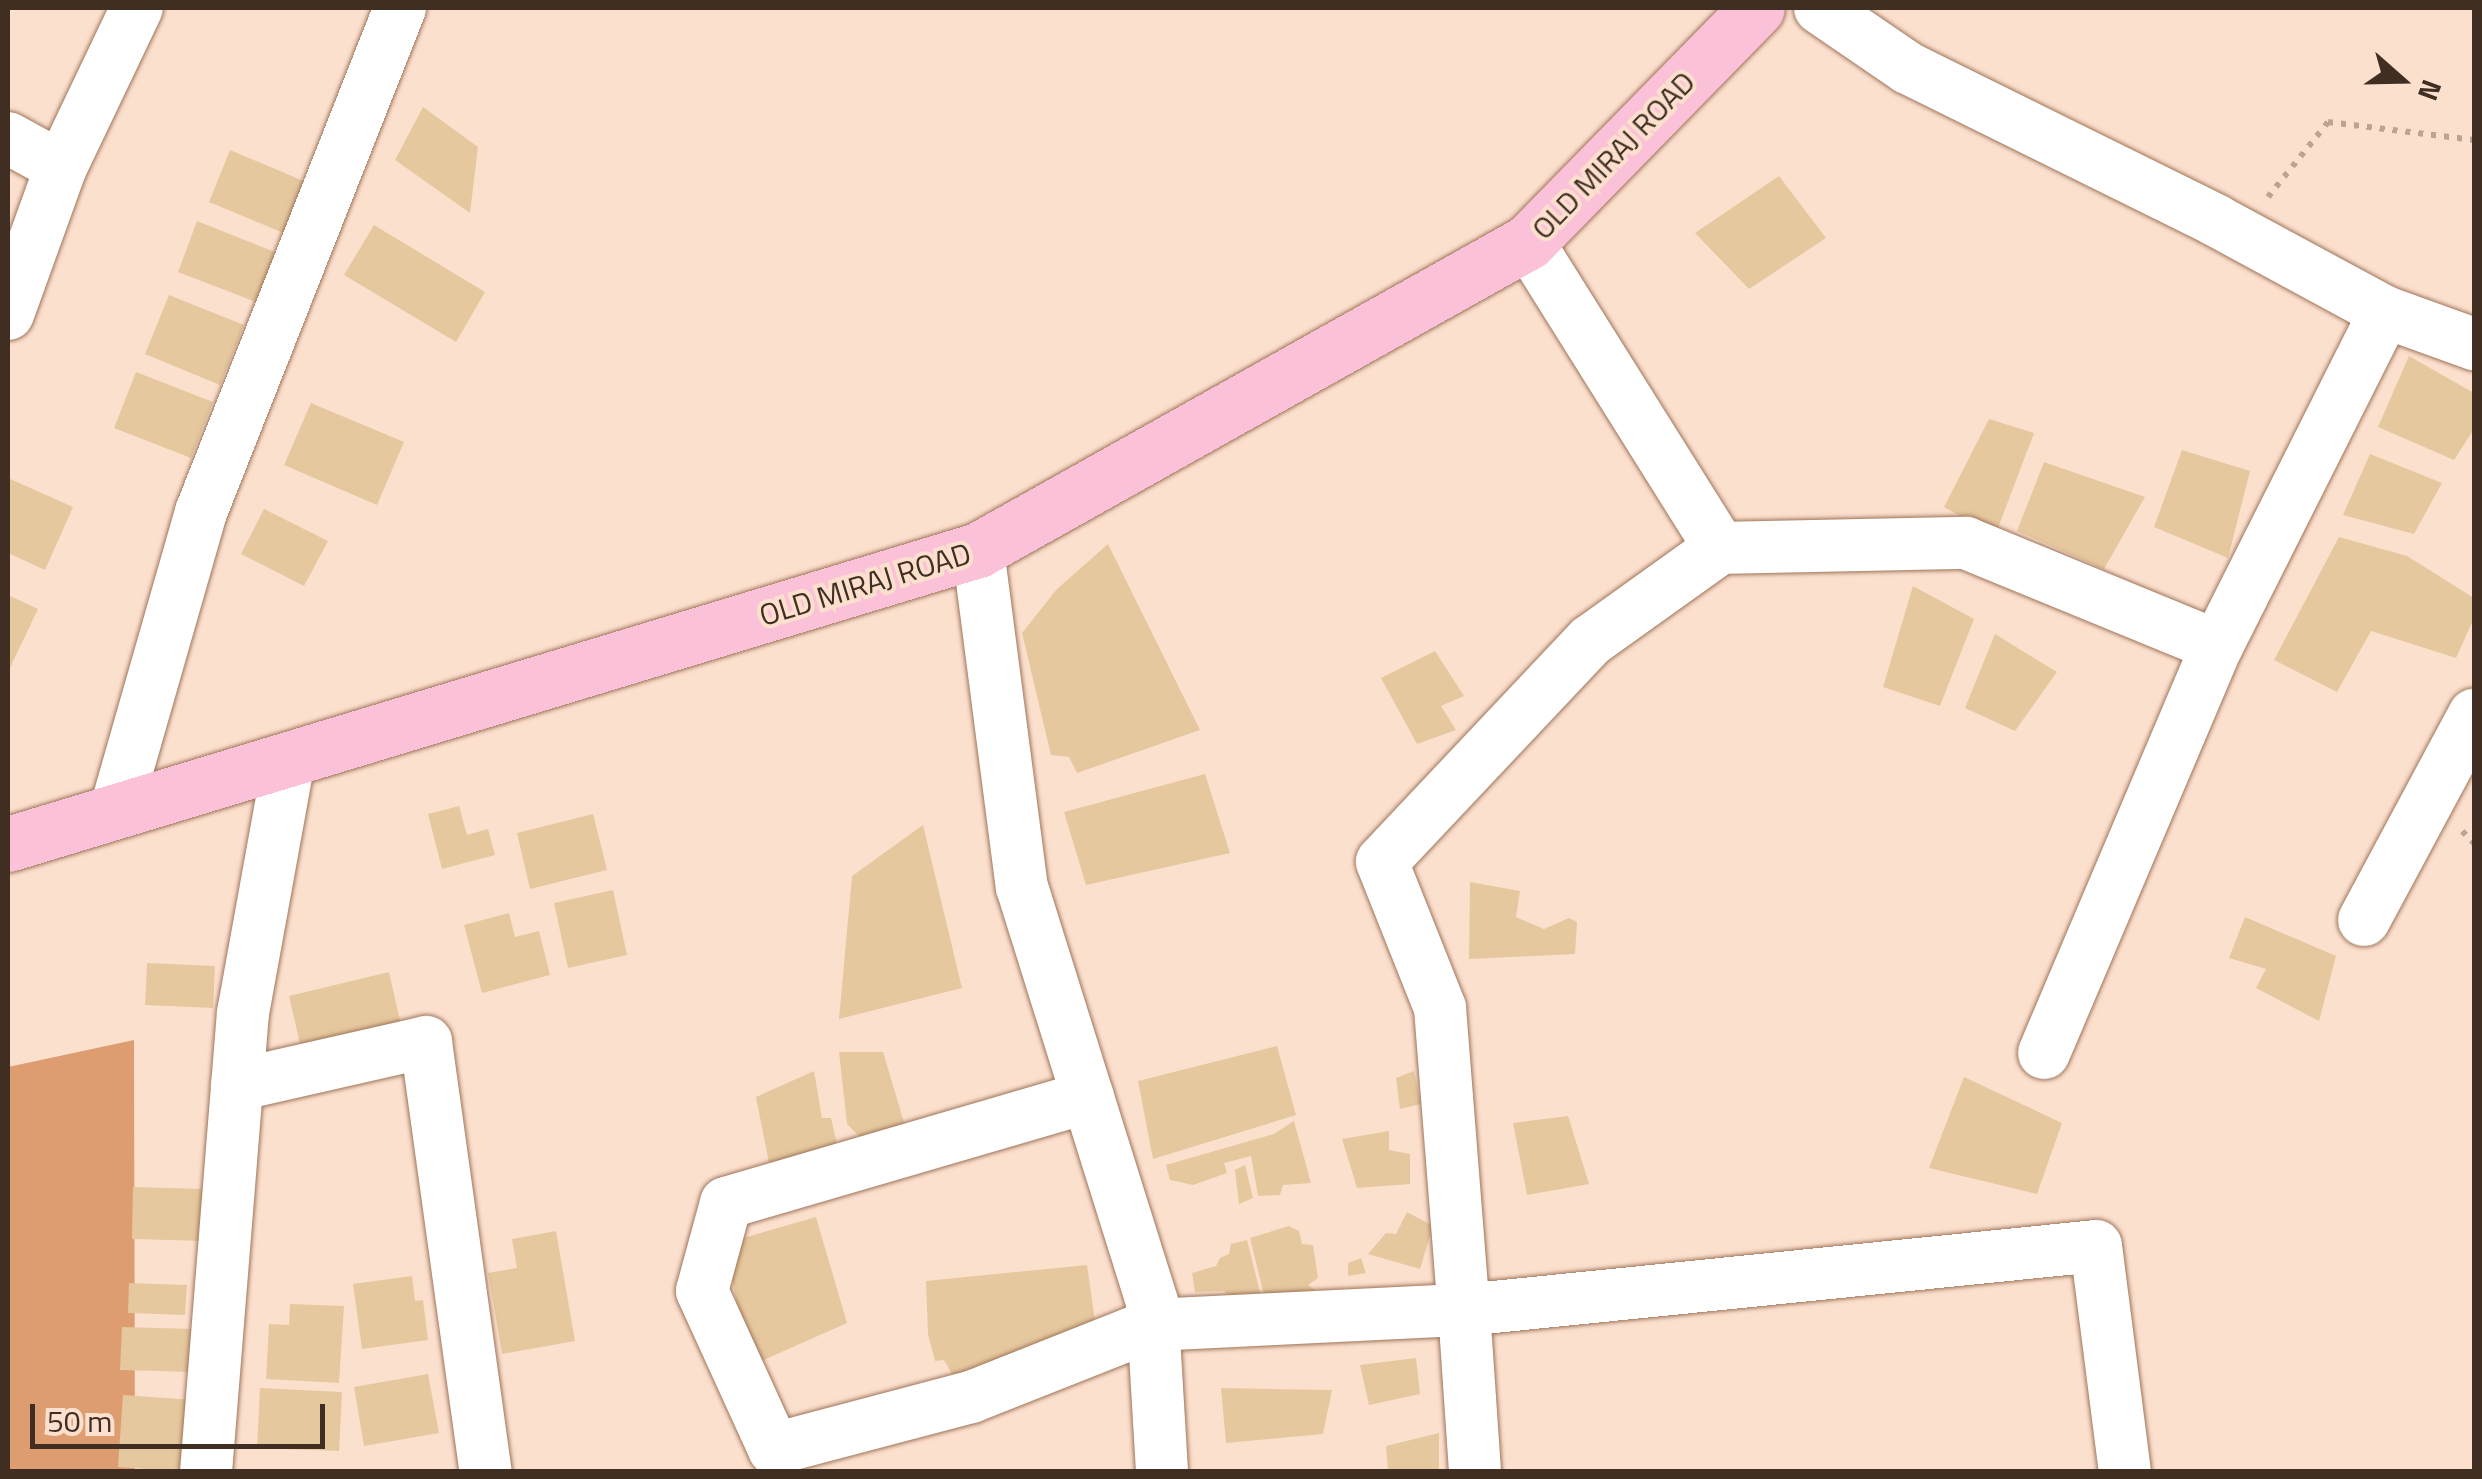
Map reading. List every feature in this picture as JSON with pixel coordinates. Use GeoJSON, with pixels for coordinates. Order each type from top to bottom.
{"type":"FeatureCollection","features":[{"type":"Feature","properties":{"kind":"main road","name":"OLD MIRAJ ROAD"},"geometry":{"type":"LineString","coordinates":[[8,844],[978,550],[1528,242],[1757,8]]}},
{"type":"Feature","properties":{"kind":"street"},"geometry":{"type":"LineString","coordinates":[[8,314],[61,167],[137,8]]}},
{"type":"Feature","properties":{"kind":"street"},"geometry":{"type":"LineString","coordinates":[[114,812],[201,512],[400,8]]}},
{"type":"Feature","properties":{"kind":"street"},"geometry":{"type":"LineString","coordinates":[[1820,8],[1908,68],[2385,312],[2474,344]]}},
{"type":"Feature","properties":{"kind":"street"},"geometry":{"type":"LineString","coordinates":[[8,138],[61,167]]}},
{"type":"Feature","properties":{"kind":"street"},"geometry":{"type":"LineString","coordinates":[[1528,242],[1720,548]]}},
{"type":"Feature","properties":{"kind":"street"},"geometry":{"type":"LineString","coordinates":[[2044,1054],[2217,646],[2385,312]]}},
{"type":"Feature","properties":{"kind":"street"},"geometry":{"type":"LineString","coordinates":[[1476,1472],[1440,1008],[1382,862],[1590,641],[1720,548],[1966,543],[2217,646]]}},
{"type":"Feature","properties":{"kind":"street"},"geometry":{"type":"LineString","coordinates":[[978,550],[1022,887],[1152,1302],[1162,1472]]}},
{"type":"Feature","properties":{"kind":"street"},"geometry":{"type":"LineString","coordinates":[[2364,920],[2474,714]]}},
{"type":"Feature","properties":{"kind":"street"},"geometry":{"type":"LineString","coordinates":[[206,1472],[243,1013],[289,759]]}},
{"type":"Feature","properties":{"kind":"street"},"geometry":{"type":"LineString","coordinates":[[236,1085],[426,1042],[486,1472]]}},
{"type":"Feature","properties":{"kind":"street"},"geometry":{"type":"LineString","coordinates":[[1088,1097],[726,1202],[702,1291],[774,1448],[971,1397],[1153,1325],[1464,1310],[2096,1246],[2125,1472]]}},
{"type":"Feature","properties":{"kind":"path"},"geometry":{"type":"LineString","coordinates":[[2238,234],[2328,122],[2474,140]]}},
{"type":"Feature","properties":{"kind":"shaded area"},"geometry":{"type":"Polygon","coordinates":[[[134,1040],[135,1471],[8,1471],[8,1067],[134,1040]]]}},
{"type":"Feature","properties":{"kind":"building"},"geometry":{"type":"Polygon","coordinates":[[[423,107],[478,147],[470,213],[395,160],[423,107]]]}},
{"type":"Feature","properties":{"kind":"building"},"geometry":{"type":"Polygon","coordinates":[[[230,150],[313,185],[291,236],[209,202],[230,150]]]}},
{"type":"Feature","properties":{"kind":"building"},"geometry":{"type":"Polygon","coordinates":[[[1779,176],[1826,238],[1749,289],[1695,233],[1779,176]]]}},
{"type":"Feature","properties":{"kind":"building"},"geometry":{"type":"Polygon","coordinates":[[[197,221],[280,254],[261,304],[178,272],[197,221]]]}},
{"type":"Feature","properties":{"kind":"building"},"geometry":{"type":"Polygon","coordinates":[[[374,225],[485,292],[456,342],[344,275],[374,225]]]}},
{"type":"Feature","properties":{"kind":"building"},"geometry":{"type":"Polygon","coordinates":[[[169,295],[244,325],[220,385],[145,354],[169,295]]]}},
{"type":"Feature","properties":{"kind":"building"},"geometry":{"type":"Polygon","coordinates":[[[2409,356],[2474,393],[2474,429],[2454,460],[2378,427],[2409,356]]]}},
{"type":"Feature","properties":{"kind":"building"},"geometry":{"type":"Polygon","coordinates":[[[136,372],[213,402],[191,458],[114,428],[136,372]]]}},
{"type":"Feature","properties":{"kind":"building"},"geometry":{"type":"Polygon","coordinates":[[[311,403],[404,442],[377,505],[284,465],[311,403]]]}},
{"type":"Feature","properties":{"kind":"building"},"geometry":{"type":"Polygon","coordinates":[[[1989,419],[2034,433],[1995,536],[1944,507],[1989,419]]]}},
{"type":"Feature","properties":{"kind":"building"},"geometry":{"type":"Polygon","coordinates":[[[2182,450],[2250,471],[2228,558],[2154,527],[2182,450]]]}},
{"type":"Feature","properties":{"kind":"building"},"geometry":{"type":"Polygon","coordinates":[[[2370,454],[2442,483],[2414,534],[2343,515],[2370,454]]]}},
{"type":"Feature","properties":{"kind":"building"},"geometry":{"type":"Polygon","coordinates":[[[2044,462],[2145,497],[2104,569],[2017,531],[2044,462]]]}},
{"type":"Feature","properties":{"kind":"building"},"geometry":{"type":"Polygon","coordinates":[[[8,478],[73,507],[45,570],[8,553],[8,478]]]}},
{"type":"Feature","properties":{"kind":"building"},"geometry":{"type":"Polygon","coordinates":[[[264,509],[328,541],[304,586],[241,554],[264,509]]]}},
{"type":"Feature","properties":{"kind":"building"},"geometry":{"type":"Polygon","coordinates":[[[2339,537],[2407,556],[2474,598],[2474,618],[2456,658],[2371,631],[2337,692],[2274,660],[2339,537]]]}},
{"type":"Feature","properties":{"kind":"building"},"geometry":{"type":"Polygon","coordinates":[[[1108,544],[1200,730],[1077,773],[1069,757],[1051,755],[1022,633],[1057,589],[1108,544]]]}},
{"type":"Feature","properties":{"kind":"building"},"geometry":{"type":"Polygon","coordinates":[[[1913,586],[1974,619],[1940,706],[1883,687],[1913,586]]]}},
{"type":"Feature","properties":{"kind":"building"},"geometry":{"type":"Polygon","coordinates":[[[8,595],[38,609],[8,672],[8,595]]]}},
{"type":"Feature","properties":{"kind":"building"},"geometry":{"type":"Polygon","coordinates":[[[1995,634],[2057,672],[2015,731],[1965,708],[1995,634]]]}},
{"type":"Feature","properties":{"kind":"building"},"geometry":{"type":"Polygon","coordinates":[[[1435,651],[1464,696],[1441,706],[1456,730],[1417,744],[1381,678],[1435,651]]]}},
{"type":"Feature","properties":{"kind":"building"},"geometry":{"type":"Polygon","coordinates":[[[1205,774],[1230,853],[1086,885],[1064,812],[1205,774]]]}},
{"type":"Feature","properties":{"kind":"building"},"geometry":{"type":"Polygon","coordinates":[[[459,806],[467,835],[488,829],[495,855],[442,869],[428,814],[459,806]]]}},
{"type":"Feature","properties":{"kind":"building"},"geometry":{"type":"Polygon","coordinates":[[[593,814],[607,870],[530,889],[517,833],[593,814]]]}},
{"type":"Feature","properties":{"kind":"building"},"geometry":{"type":"Polygon","coordinates":[[[923,825],[962,988],[839,1019],[852,876],[923,825]]]}},
{"type":"Feature","properties":{"kind":"building"},"geometry":{"type":"Polygon","coordinates":[[[1470,882],[1520,891],[1516,917],[1544,929],[1569,918],[1577,922],[1575,954],[1469,959],[1470,882]]]}},
{"type":"Feature","properties":{"kind":"building"},"geometry":{"type":"Polygon","coordinates":[[[613,890],[627,955],[568,968],[554,903],[613,890]]]}},
{"type":"Feature","properties":{"kind":"building"},"geometry":{"type":"Polygon","coordinates":[[[509,913],[515,937],[539,931],[550,975],[482,993],[464,925],[509,913]]]}},
{"type":"Feature","properties":{"kind":"building"},"geometry":{"type":"Polygon","coordinates":[[[2245,917],[2336,956],[2319,1021],[2256,988],[2266,969],[2229,958],[2245,917]]]}},
{"type":"Feature","properties":{"kind":"building"},"geometry":{"type":"Polygon","coordinates":[[[147,963],[215,966],[213,1008],[145,1005],[147,963]]]}},
{"type":"Feature","properties":{"kind":"building"},"geometry":{"type":"Polygon","coordinates":[[[389,972],[404,1038],[304,1061],[289,996],[389,972]]]}},
{"type":"Feature","properties":{"kind":"building"},"geometry":{"type":"Polygon","coordinates":[[[1277,1046],[1296,1115],[1153,1159],[1138,1081],[1277,1046]]]}},
{"type":"Feature","properties":{"kind":"building"},"geometry":{"type":"Polygon","coordinates":[[[839,1052],[883,1052],[909,1139],[867,1144],[847,1124],[839,1052]]]}},
{"type":"Feature","properties":{"kind":"building"},"geometry":{"type":"Polygon","coordinates":[[[814,1071],[822,1118],[831,1118],[838,1148],[771,1173],[756,1097],[814,1071]]]}},
{"type":"Feature","properties":{"kind":"building"},"geometry":{"type":"Polygon","coordinates":[[[1414,1071],[1421,1104],[1400,1109],[1396,1078],[1414,1071]]]}},
{"type":"Feature","properties":{"kind":"building"},"geometry":{"type":"Polygon","coordinates":[[[1964,1077],[2062,1123],[2037,1194],[1929,1168],[1964,1077]]]}},
{"type":"Feature","properties":{"kind":"building"},"geometry":{"type":"Polygon","coordinates":[[[1568,1116],[1589,1184],[1527,1195],[1513,1123],[1568,1116]]]}},
{"type":"Feature","properties":{"kind":"building"},"geometry":{"type":"Polygon","coordinates":[[[1294,1121],[1311,1183],[1283,1185],[1280,1195],[1258,1196],[1251,1156],[1224,1163],[1227,1173],[1193,1185],[1170,1180],[1166,1165],[1274,1134],[1294,1121]]]}},
{"type":"Feature","properties":{"kind":"building"},"geometry":{"type":"Polygon","coordinates":[[[1389,1131],[1389,1150],[1410,1154],[1410,1184],[1357,1188],[1342,1139],[1389,1131]]]}},
{"type":"Feature","properties":{"kind":"building"},"geometry":{"type":"Polygon","coordinates":[[[1245,1165],[1253,1198],[1239,1204],[1235,1170],[1245,1165]]]}},
{"type":"Feature","properties":{"kind":"building"},"geometry":{"type":"Polygon","coordinates":[[[133,1187],[205,1189],[204,1241],[132,1239],[133,1187]]]}},
{"type":"Feature","properties":{"kind":"building"},"geometry":{"type":"Polygon","coordinates":[[[1407,1212],[1433,1226],[1420,1269],[1368,1254],[1386,1233],[1396,1234],[1407,1212]]]}},
{"type":"Feature","properties":{"kind":"building"},"geometry":{"type":"Polygon","coordinates":[[[816,1217],[847,1323],[748,1367],[726,1243],[816,1217]]]}},
{"type":"Feature","properties":{"kind":"building"},"geometry":{"type":"Polygon","coordinates":[[[1289,1226],[1299,1231],[1302,1244],[1313,1245],[1318,1278],[1308,1285],[1315,1290],[1305,1305],[1251,1317],[1224,1291],[1195,1292],[1192,1273],[1216,1266],[1220,1258],[1229,1254],[1231,1244],[1247,1240],[1262,1300],[1265,1299],[1250,1238],[1289,1226]]]}},
{"type":"Feature","properties":{"kind":"building"},"geometry":{"type":"Polygon","coordinates":[[[556,1231],[575,1341],[502,1354],[488,1273],[517,1268],[512,1239],[556,1231]]]}},
{"type":"Feature","properties":{"kind":"building"},"geometry":{"type":"Polygon","coordinates":[[[1361,1258],[1366,1273],[1348,1276],[1348,1263],[1361,1258]]]}},
{"type":"Feature","properties":{"kind":"building"},"geometry":{"type":"Polygon","coordinates":[[[1087,1265],[1096,1328],[1030,1364],[952,1374],[944,1360],[935,1361],[928,1334],[926,1281],[1087,1265]]]}},
{"type":"Feature","properties":{"kind":"building"},"geometry":{"type":"Polygon","coordinates":[[[412,1276],[415,1301],[423,1300],[428,1340],[362,1349],[353,1284],[412,1276]]]}},
{"type":"Feature","properties":{"kind":"building"},"geometry":{"type":"Polygon","coordinates":[[[129,1283],[187,1285],[185,1315],[128,1313],[129,1283]]]}},
{"type":"Feature","properties":{"kind":"building"},"geometry":{"type":"Polygon","coordinates":[[[290,1304],[344,1306],[339,1383],[266,1379],[269,1324],[289,1325],[290,1304]]]}},
{"type":"Feature","properties":{"kind":"building"},"geometry":{"type":"Polygon","coordinates":[[[122,1327],[195,1329],[193,1372],[120,1370],[122,1327]]]}},
{"type":"Feature","properties":{"kind":"building"},"geometry":{"type":"Polygon","coordinates":[[[1416,1358],[1420,1394],[1369,1405],[1360,1365],[1416,1358]]]}},
{"type":"Feature","properties":{"kind":"building"},"geometry":{"type":"Polygon","coordinates":[[[428,1374],[439,1433],[364,1446],[354,1387],[428,1374]]]}},
{"type":"Feature","properties":{"kind":"building"},"geometry":{"type":"Polygon","coordinates":[[[260,1388],[342,1392],[339,1451],[257,1448],[260,1388]]]}},
{"type":"Feature","properties":{"kind":"building"},"geometry":{"type":"Polygon","coordinates":[[[1221,1388],[1332,1390],[1323,1434],[1226,1443],[1221,1388]]]}},
{"type":"Feature","properties":{"kind":"building"},"geometry":{"type":"Polygon","coordinates":[[[123,1395],[194,1400],[189,1472],[118,1467],[123,1395]]]}},
{"type":"Feature","properties":{"kind":"building"},"geometry":{"type":"Polygon","coordinates":[[[1439,1433],[1439,1472],[1388,1472],[1386,1446],[1439,1433]]]}}]}
